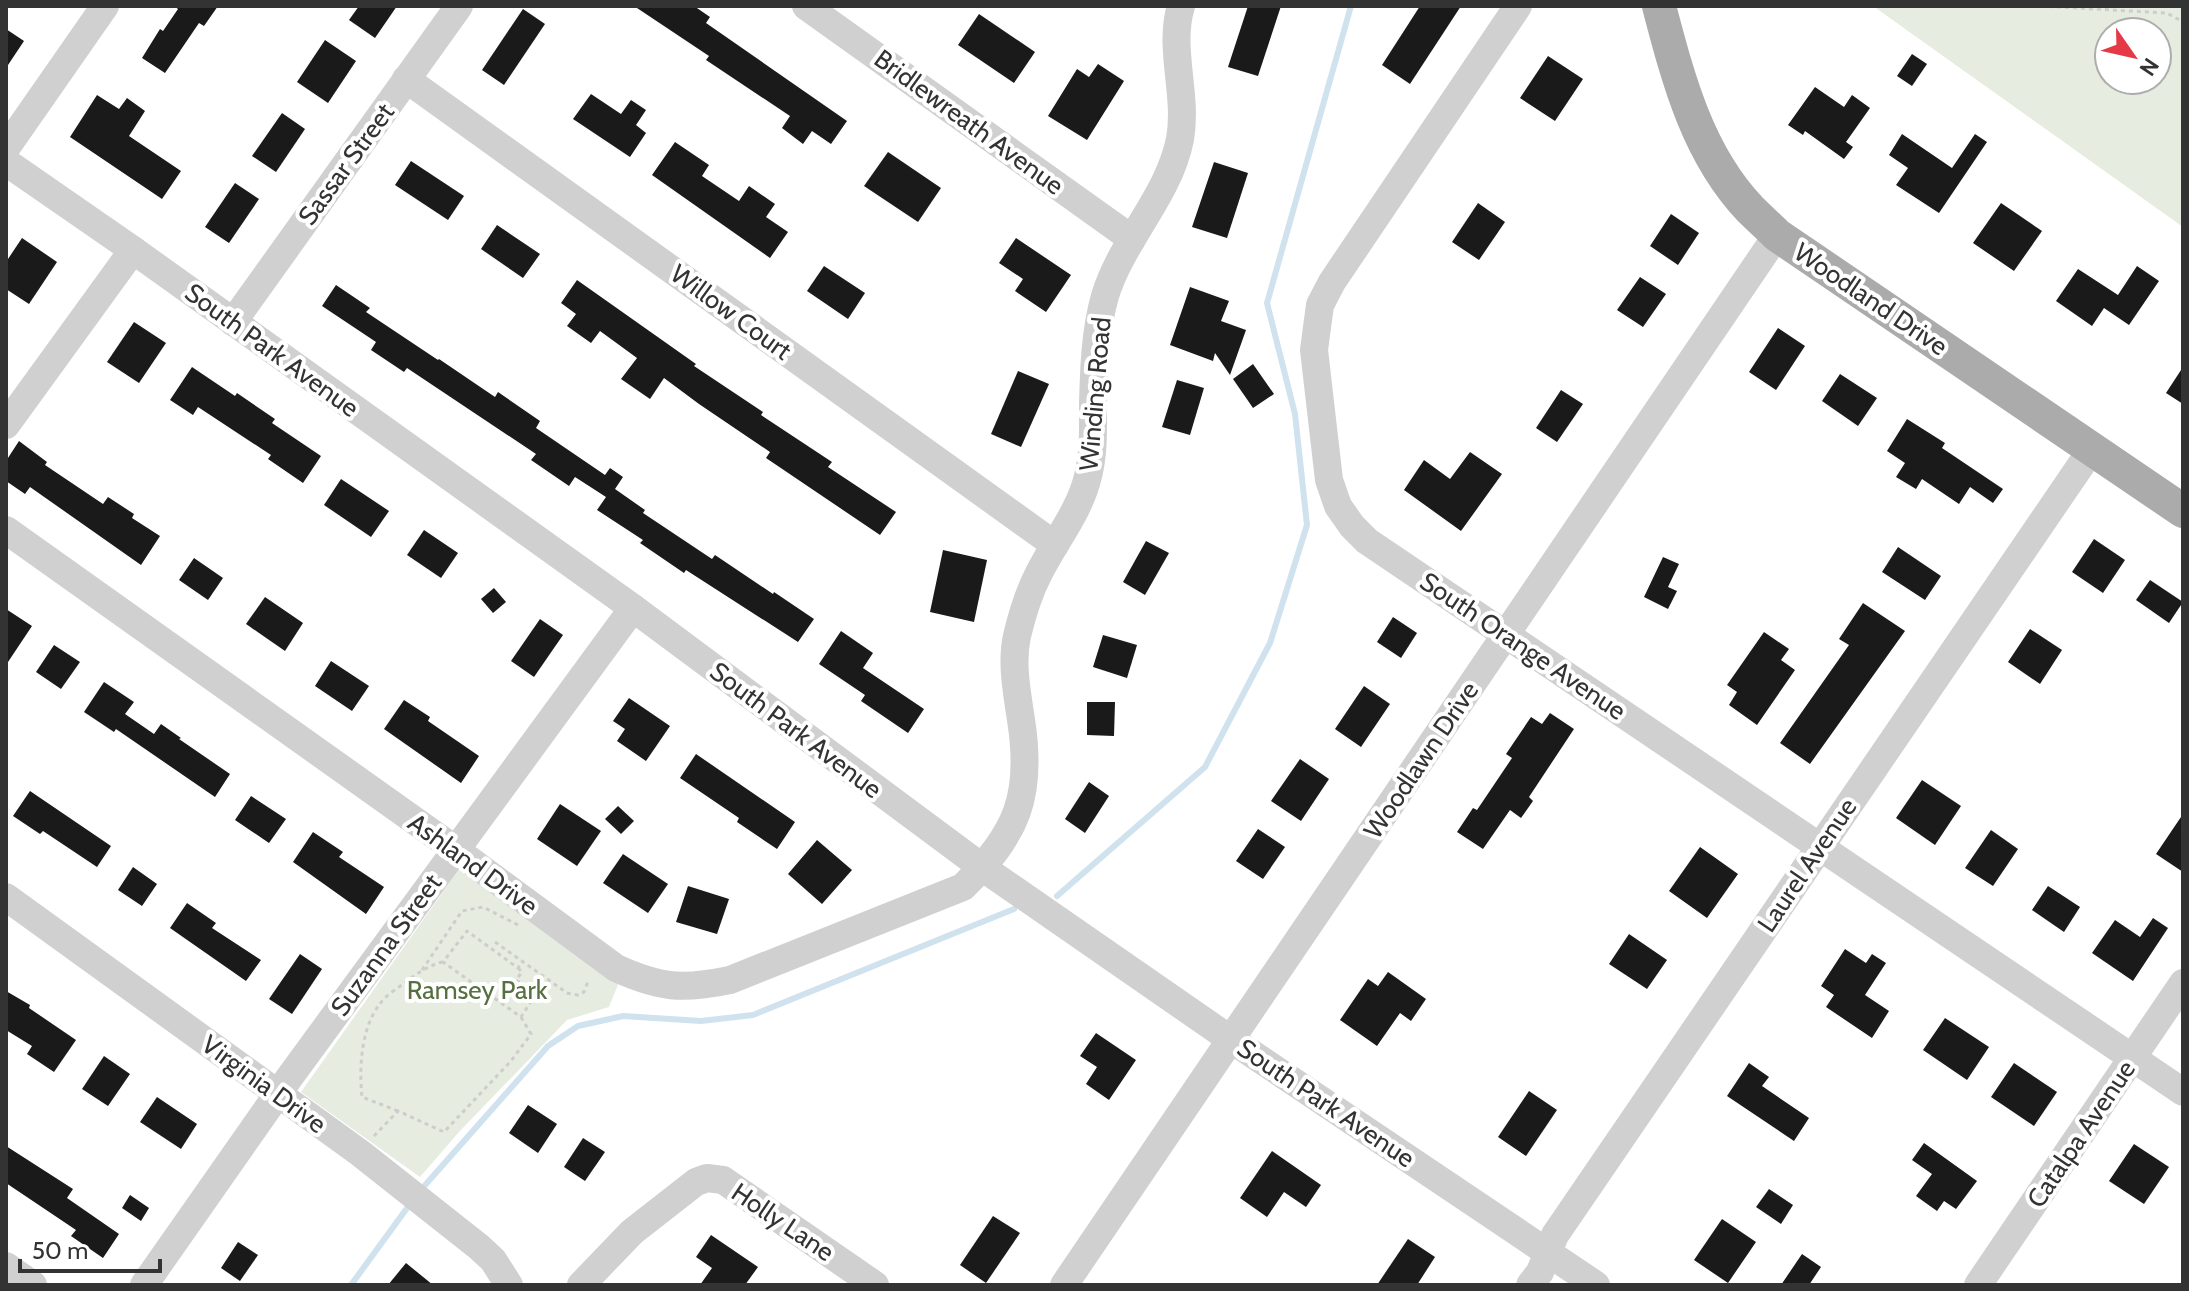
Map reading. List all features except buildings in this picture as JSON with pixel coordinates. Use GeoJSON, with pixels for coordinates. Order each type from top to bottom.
{"type":"FeatureCollection","features":[{"type":"Feature","properties":{"kind":"main road","name":"Woodland Drive"},"geometry":{"type":"LineString","coordinates":[[1659,6],[1677,74],[1692,116],[1711,155],[1749,208],[1777,235],[2183,511]]}},
{"type":"Feature","properties":{"kind":"street"},"geometry":{"type":"LineString","coordinates":[[6,148],[105,6]]}},
{"type":"Feature","properties":{"kind":"street","name":"Sassar Street"},"geometry":{"type":"LineString","coordinates":[[233,322],[459,6]]}},
{"type":"Feature","properties":{"kind":"street","name":"Bridlewreath Avenue"},"geometry":{"type":"LineString","coordinates":[[806,6],[1132,239]]}},
{"type":"Feature","properties":{"kind":"street","name":"Winding Road"},"geometry":{"type":"LineString","coordinates":[[983,868],[1016,819],[1022,792],[1025,766],[1015,676],[1017,638],[1038,574],[1078,504],[1090,469],[1093,457],[1096,345],[1106,294],[1171,169],[1180,137],[1177,37],[1181,6]]}},
{"type":"Feature","properties":{"kind":"street","name":"South Orange Avenue"},"geometry":{"type":"LineString","coordinates":[[1518,6],[1332,282],[1320,305],[1314,350],[1329,480],[1338,506],[1367,541],[2183,1092]]}},
{"type":"Feature","properties":{"kind":"street","name":"Willow Court"},"geometry":{"type":"LineString","coordinates":[[406,79],[1055,545]]}},
{"type":"Feature","properties":{"kind":"street","name":"South Park Avenue"},"geometry":{"type":"LineString","coordinates":[[6,162],[633,608],[983,868],[1230,1039],[1596,1285]]}},
{"type":"Feature","properties":{"kind":"street","name":"Woodlawn Drive"},"geometry":{"type":"LineString","coordinates":[[1064,1285],[1777,235]]}},
{"type":"Feature","properties":{"kind":"street"},"geometry":{"type":"LineString","coordinates":[[6,425],[133,250]]}},
{"type":"Feature","properties":{"kind":"street","name":"Laurel Avenue"},"geometry":{"type":"LineString","coordinates":[[1530,1285],[1540,1272],[1555,1235],[2092,449]]}},
{"type":"Feature","properties":{"kind":"street","name":"Ashland Drive"},"geometry":{"type":"LineString","coordinates":[[6,530],[456,850],[616,968],[642,980],[673,987],[701,986],[730,980],[963,887],[983,868]]}},
{"type":"Feature","properties":{"kind":"street","name":"Suzanna Street"},"geometry":{"type":"LineString","coordinates":[[144,1285],[278,1093],[633,608]]}},
{"type":"Feature","properties":{"kind":"street","name":"Virginia Drive"},"geometry":{"type":"LineString","coordinates":[[6,897],[360,1153],[479,1247],[493,1260],[509,1285]]}},
{"type":"Feature","properties":{"kind":"street","name":"Catalpa Avenue"},"geometry":{"type":"LineString","coordinates":[[1978,1285],[2183,983]]}},
{"type":"Feature","properties":{"kind":"street","name":"Holly Lane"},"geometry":{"type":"LineString","coordinates":[[581,1285],[632,1232],[696,1182],[712,1178],[723,1180],[875,1285]]}},
{"type":"Feature","properties":{"kind":"street"},"geometry":{"type":"LineString","coordinates":[[6,1266],[33,1285]]}},
{"type":"Feature","properties":{"kind":"path"},"geometry":{"type":"LineString","coordinates":[[2041,6],[2167,13],[2183,22]]}},
{"type":"Feature","properties":{"kind":"path"},"geometry":{"type":"LineString","coordinates":[[419,973],[462,911],[483,907],[513,924],[527,927],[539,912]]}},
{"type":"Feature","properties":{"kind":"path"},"geometry":{"type":"LineString","coordinates":[[443,962],[500,1003],[521,1017],[531,1034],[511,1061],[444,1132],[362,1097],[360,1082],[364,1035],[379,1003],[419,973],[443,962],[467,931],[522,972],[500,1003]]}},
{"type":"Feature","properties":{"kind":"path"},"geometry":{"type":"LineString","coordinates":[[495,942],[567,993],[578,995],[584,992],[590,977],[584,970]]}},
{"type":"Feature","properties":{"kind":"path"},"geometry":{"type":"LineString","coordinates":[[518,968],[522,962]]}},
{"type":"Feature","properties":{"kind":"path"},"geometry":{"type":"LineString","coordinates":[[516,980],[536,994],[521,1017]]}},
{"type":"Feature","properties":{"kind":"path"},"geometry":{"type":"LineString","coordinates":[[360,1153],[398,1111]]}},
{"type":"Feature","properties":{"kind":"green space"},"geometry":{"type":"Polygon","coordinates":[[[1873,6],[2183,6],[2183,227],[1873,6]]]}},
{"type":"Feature","properties":{"kind":"green space","name":"Ramsey Park"},"geometry":{"type":"Polygon","coordinates":[[[460,868],[619,982],[609,1007],[567,1020],[420,1177],[301,1092],[460,868]]]}},
{"type":"Feature","properties":{"kind":"waterway"},"geometry":{"type":"LineString","coordinates":[[1057,896],[1205,767],[1270,643],[1307,525],[1295,414],[1267,303],[1351,6]]}},
{"type":"Feature","properties":{"kind":"waterway"},"geometry":{"type":"LineString","coordinates":[[419,1192],[548,1046],[578,1026],[623,1016],[701,1021],[753,1015],[1014,909]]}},
{"type":"Feature","properties":{"kind":"waterway"},"geometry":{"type":"LineString","coordinates":[[351,1285],[410,1204]]}}]}
